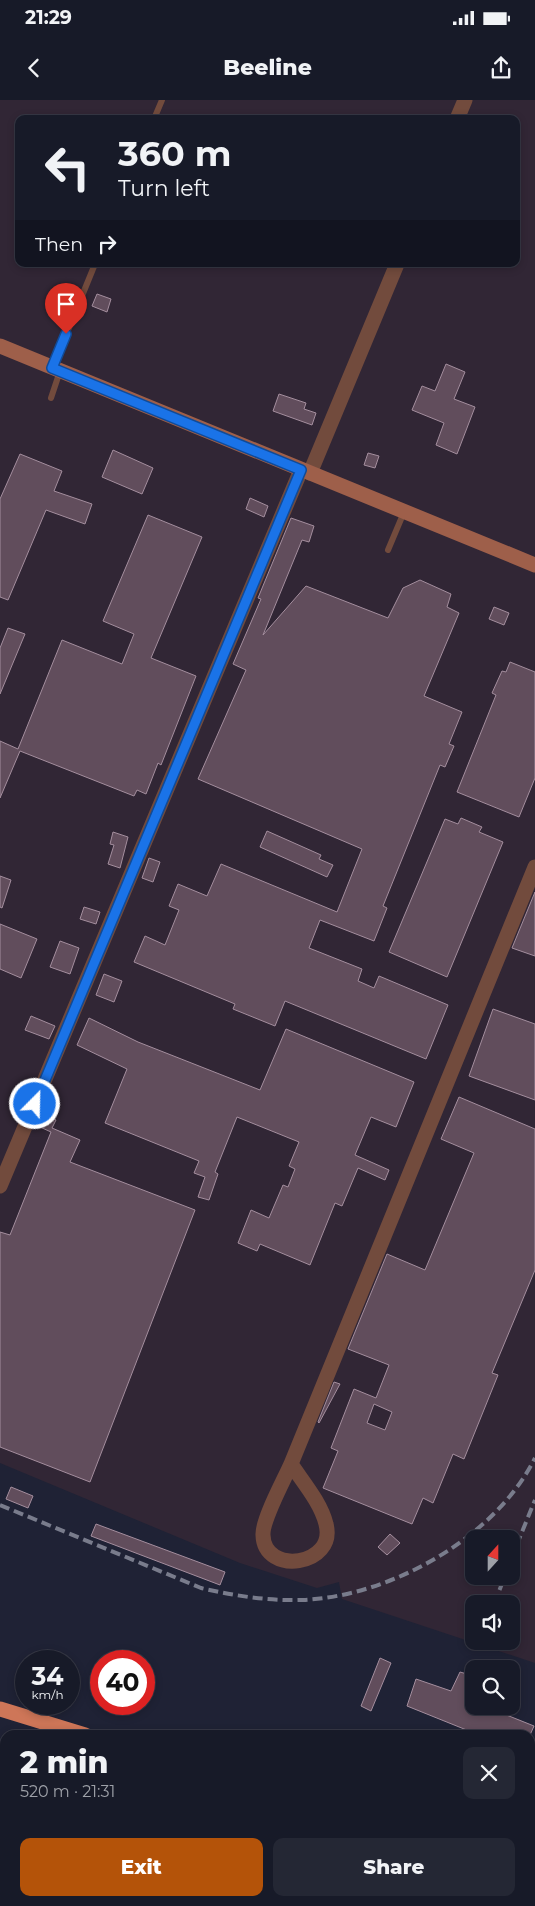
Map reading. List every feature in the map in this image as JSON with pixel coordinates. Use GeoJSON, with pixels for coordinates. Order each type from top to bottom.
{"type":"FeatureCollection","features":[{"type":"Feature","properties":{"kind":"highway"},"geometry":{"type":"LineString","coordinates":[[0,1708],[69,1730]]}},
{"type":"Feature","properties":{"kind":"main road"},"geometry":{"type":"LineString","coordinates":[[0,346],[535,565]]}},
{"type":"Feature","properties":{"kind":"street"},"geometry":{"type":"LineString","coordinates":[[459,115],[465,100]]}},
{"type":"Feature","properties":{"kind":"street"},"geometry":{"type":"LineString","coordinates":[[0,1186],[396,267]]}},
{"type":"Feature","properties":{"kind":"street"},"geometry":{"type":"LineString","coordinates":[[291,1464],[322,1513],[328,1533],[324,1546],[318,1553],[304,1561],[296,1562],[282,1560],[274,1555],[263,1538],[264,1526],[535,867]]}},
{"type":"Feature","properties":{"kind":"lane"},"geometry":{"type":"LineString","coordinates":[[156,115],[162,100]]}},
{"type":"Feature","properties":{"kind":"lane"},"geometry":{"type":"LineString","coordinates":[[50,398],[56,369],[94,267]]}},
{"type":"Feature","properties":{"kind":"lane"},"geometry":{"type":"LineString","coordinates":[[388,550],[404,512]]}},
{"type":"Feature","properties":{"kind":"shaded area"},"geometry":{"type":"Polygon","coordinates":[[[0,100],[535,100],[535,1663],[496,1650],[520,1650],[520,1595],[465,1595],[465,1640],[342,1599],[339,1582],[317,1588],[240,1563],[0,1463],[0,100]]]}},
{"type":"Feature","properties":{"kind":"building"},"geometry":{"type":"Polygon","coordinates":[[[97,294],[111,299],[107,312],[92,306],[97,294]]]}},
{"type":"Feature","properties":{"kind":"building"},"geometry":{"type":"Polygon","coordinates":[[[446,364],[465,372],[454,399],[475,407],[457,454],[436,445],[444,423],[412,410],[422,386],[435,391],[446,364]]]}},
{"type":"Feature","properties":{"kind":"building"},"geometry":{"type":"Polygon","coordinates":[[[279,394],[306,403],[304,409],[316,413],[312,425],[273,411],[279,394]]]}},
{"type":"Feature","properties":{"kind":"building"},"geometry":{"type":"Polygon","coordinates":[[[113,450],[153,468],[142,494],[102,477],[113,450]]]}},
{"type":"Feature","properties":{"kind":"building"},"geometry":{"type":"Polygon","coordinates":[[[368,453],[379,456],[375,468],[364,465],[368,453]]]}},
{"type":"Feature","properties":{"kind":"building"},"geometry":{"type":"Polygon","coordinates":[[[20,454],[62,471],[54,491],[92,504],[85,524],[46,510],[8,600],[0,597],[0,499],[20,454]]]}},
{"type":"Feature","properties":{"kind":"building"},"geometry":{"type":"Polygon","coordinates":[[[250,498],[268,506],[264,517],[246,509],[250,498]]]}},
{"type":"Feature","properties":{"kind":"building"},"geometry":{"type":"Polygon","coordinates":[[[148,515],[202,537],[151,658],[196,676],[161,765],[158,763],[146,794],[137,790],[134,796],[20,751],[0,798],[0,741],[18,749],[62,640],[122,664],[134,634],[103,621],[148,515]]]}},
{"type":"Feature","properties":{"kind":"building"},"geometry":{"type":"Polygon","coordinates":[[[291,518],[314,526],[309,542],[302,540],[263,635],[306,586],[388,618],[403,588],[420,580],[451,594],[447,607],[459,613],[424,696],[462,712],[449,744],[454,746],[445,767],[440,765],[383,906],[387,908],[374,941],[320,920],[309,948],[362,969],[358,981],[374,988],[379,976],[448,1005],[426,1059],[285,1001],[275,1026],[233,1009],[235,1004],[134,962],[145,936],[165,945],[179,910],[169,906],[178,884],[207,896],[221,864],[337,912],[362,849],[198,779],[246,670],[233,664],[261,599],[258,598],[291,518]]]}},
{"type":"Feature","properties":{"kind":"building"},"geometry":{"type":"Polygon","coordinates":[[[494,607],[509,613],[504,625],[489,619],[494,607]]]}},
{"type":"Feature","properties":{"kind":"building"},"geometry":{"type":"Polygon","coordinates":[[[8,628],[25,634],[0,694],[0,648],[8,628]]]}},
{"type":"Feature","properties":{"kind":"building"},"geometry":{"type":"Polygon","coordinates":[[[510,662],[535,672],[535,778],[519,817],[457,792],[496,695],[492,693],[502,671],[506,672],[510,662]]]}},
{"type":"Feature","properties":{"kind":"building"},"geometry":{"type":"Polygon","coordinates":[[[461,818],[482,827],[479,832],[503,842],[447,977],[389,952],[445,819],[458,824],[461,818]]]}},
{"type":"Feature","properties":{"kind":"building"},"geometry":{"type":"Polygon","coordinates":[[[267,831],[321,855],[319,859],[333,865],[327,877],[260,847],[267,831]]]}},
{"type":"Feature","properties":{"kind":"building"},"geometry":{"type":"Polygon","coordinates":[[[113,832],[128,837],[120,868],[108,864],[114,845],[110,844],[113,832]]]}},
{"type":"Feature","properties":{"kind":"building"},"geometry":{"type":"Polygon","coordinates":[[[149,858],[160,862],[153,882],[142,878],[149,858]]]}},
{"type":"Feature","properties":{"kind":"building"},"geometry":{"type":"Polygon","coordinates":[[[0,876],[11,880],[2,908],[0,907],[0,876]]]}},
{"type":"Feature","properties":{"kind":"building"},"geometry":{"type":"Polygon","coordinates":[[[535,892],[535,956],[512,948],[535,892]]]}},
{"type":"Feature","properties":{"kind":"building"},"geometry":{"type":"Polygon","coordinates":[[[84,907],[100,912],[96,924],[80,919],[84,907]]]}},
{"type":"Feature","properties":{"kind":"building"},"geometry":{"type":"Polygon","coordinates":[[[0,924],[37,939],[21,978],[0,969],[0,924]]]}},
{"type":"Feature","properties":{"kind":"building"},"geometry":{"type":"Polygon","coordinates":[[[60,941],[79,948],[70,974],[50,967],[60,941]]]}},
{"type":"Feature","properties":{"kind":"building"},"geometry":{"type":"Polygon","coordinates":[[[104,974],[122,981],[114,1002],[96,995],[104,974]]]}},
{"type":"Feature","properties":{"kind":"building"},"geometry":{"type":"Polygon","coordinates":[[[493,1009],[535,1024],[535,1100],[469,1076],[493,1009]]]}},
{"type":"Feature","properties":{"kind":"building"},"geometry":{"type":"Polygon","coordinates":[[[31,1016],[55,1026],[49,1039],[25,1030],[31,1016]]]}},
{"type":"Feature","properties":{"kind":"building"},"geometry":{"type":"Polygon","coordinates":[[[89,1018],[138,1042],[260,1090],[286,1029],[414,1082],[396,1127],[371,1117],[355,1155],[389,1170],[385,1180],[358,1168],[342,1206],[335,1203],[310,1265],[260,1244],[257,1251],[238,1243],[251,1210],[269,1218],[283,1185],[288,1187],[295,1169],[289,1166],[299,1142],[237,1117],[215,1172],[218,1174],[209,1200],[198,1197],[205,1177],[194,1173],[199,1161],[105,1123],[127,1069],[77,1045],[89,1018]]]}},
{"type":"Feature","properties":{"kind":"building"},"geometry":{"type":"Polygon","coordinates":[[[459,1097],[535,1129],[535,1270],[492,1373],[498,1375],[464,1459],[453,1454],[433,1503],[423,1498],[412,1524],[323,1488],[338,1451],[331,1448],[354,1389],[376,1398],[389,1365],[348,1349],[387,1254],[425,1270],[474,1153],[441,1139],[459,1097]],[[374,1404],[367,1423],[385,1430],[392,1412],[374,1404]]]}},
{"type":"Feature","properties":{"kind":"building"},"geometry":{"type":"Polygon","coordinates":[[[45,1115],[56,1120],[52,1128],[80,1140],[70,1162],[195,1210],[90,1482],[0,1447],[0,1232],[10,1235],[51,1132],[40,1127],[45,1115]]]}},
{"type":"Feature","properties":{"kind":"building"},"geometry":{"type":"Polygon","coordinates":[[[334,1382],[340,1384],[319,1423],[318,1422],[334,1382]]]}},
{"type":"Feature","properties":{"kind":"building"},"geometry":{"type":"Polygon","coordinates":[[[11,1487],[33,1496],[28,1508],[6,1499],[11,1487]]]}},
{"type":"Feature","properties":{"kind":"building"},"geometry":{"type":"Polygon","coordinates":[[[96,1524],[225,1572],[220,1585],[91,1536],[96,1524]]]}},
{"type":"Feature","properties":{"kind":"building"},"geometry":{"type":"Polygon","coordinates":[[[390,1534],[400,1543],[387,1555],[378,1547],[390,1534]]]}},
{"type":"Feature","properties":{"kind":"building"},"geometry":{"type":"Polygon","coordinates":[[[380,1658],[391,1663],[371,1711],[361,1706],[380,1658]]]}},
{"type":"Feature","properties":{"kind":"building"},"geometry":{"type":"Polygon","coordinates":[[[460,1672],[465,1673],[465,1715],[506,1715],[534,1726],[532,1730],[467,1730],[407,1706],[416,1679],[451,1691],[460,1672]]]}},
{"type":"Feature","properties":{"kind":"railway"},"geometry":{"type":"LineString","coordinates":[[0,1505],[201,1588],[277,1600],[303,1600],[337,1596],[371,1587],[405,1574],[437,1558],[467,1537],[494,1513],[517,1487],[535,1458]]}},
{"type":"Feature","properties":{"kind":"railway"},"geometry":{"type":"LineString","coordinates":[[520,1537],[535,1500]]}},
{"type":"Feature","properties":{"kind":"railway"},"geometry":{"type":"LineString","coordinates":[[498,1595],[501,1585]]}},
{"type":"Feature","properties":{"kind":"route"},"geometry":{"type":"LineString","coordinates":[[35,1104],[301,470],[52,368],[66,334]]}}]}
